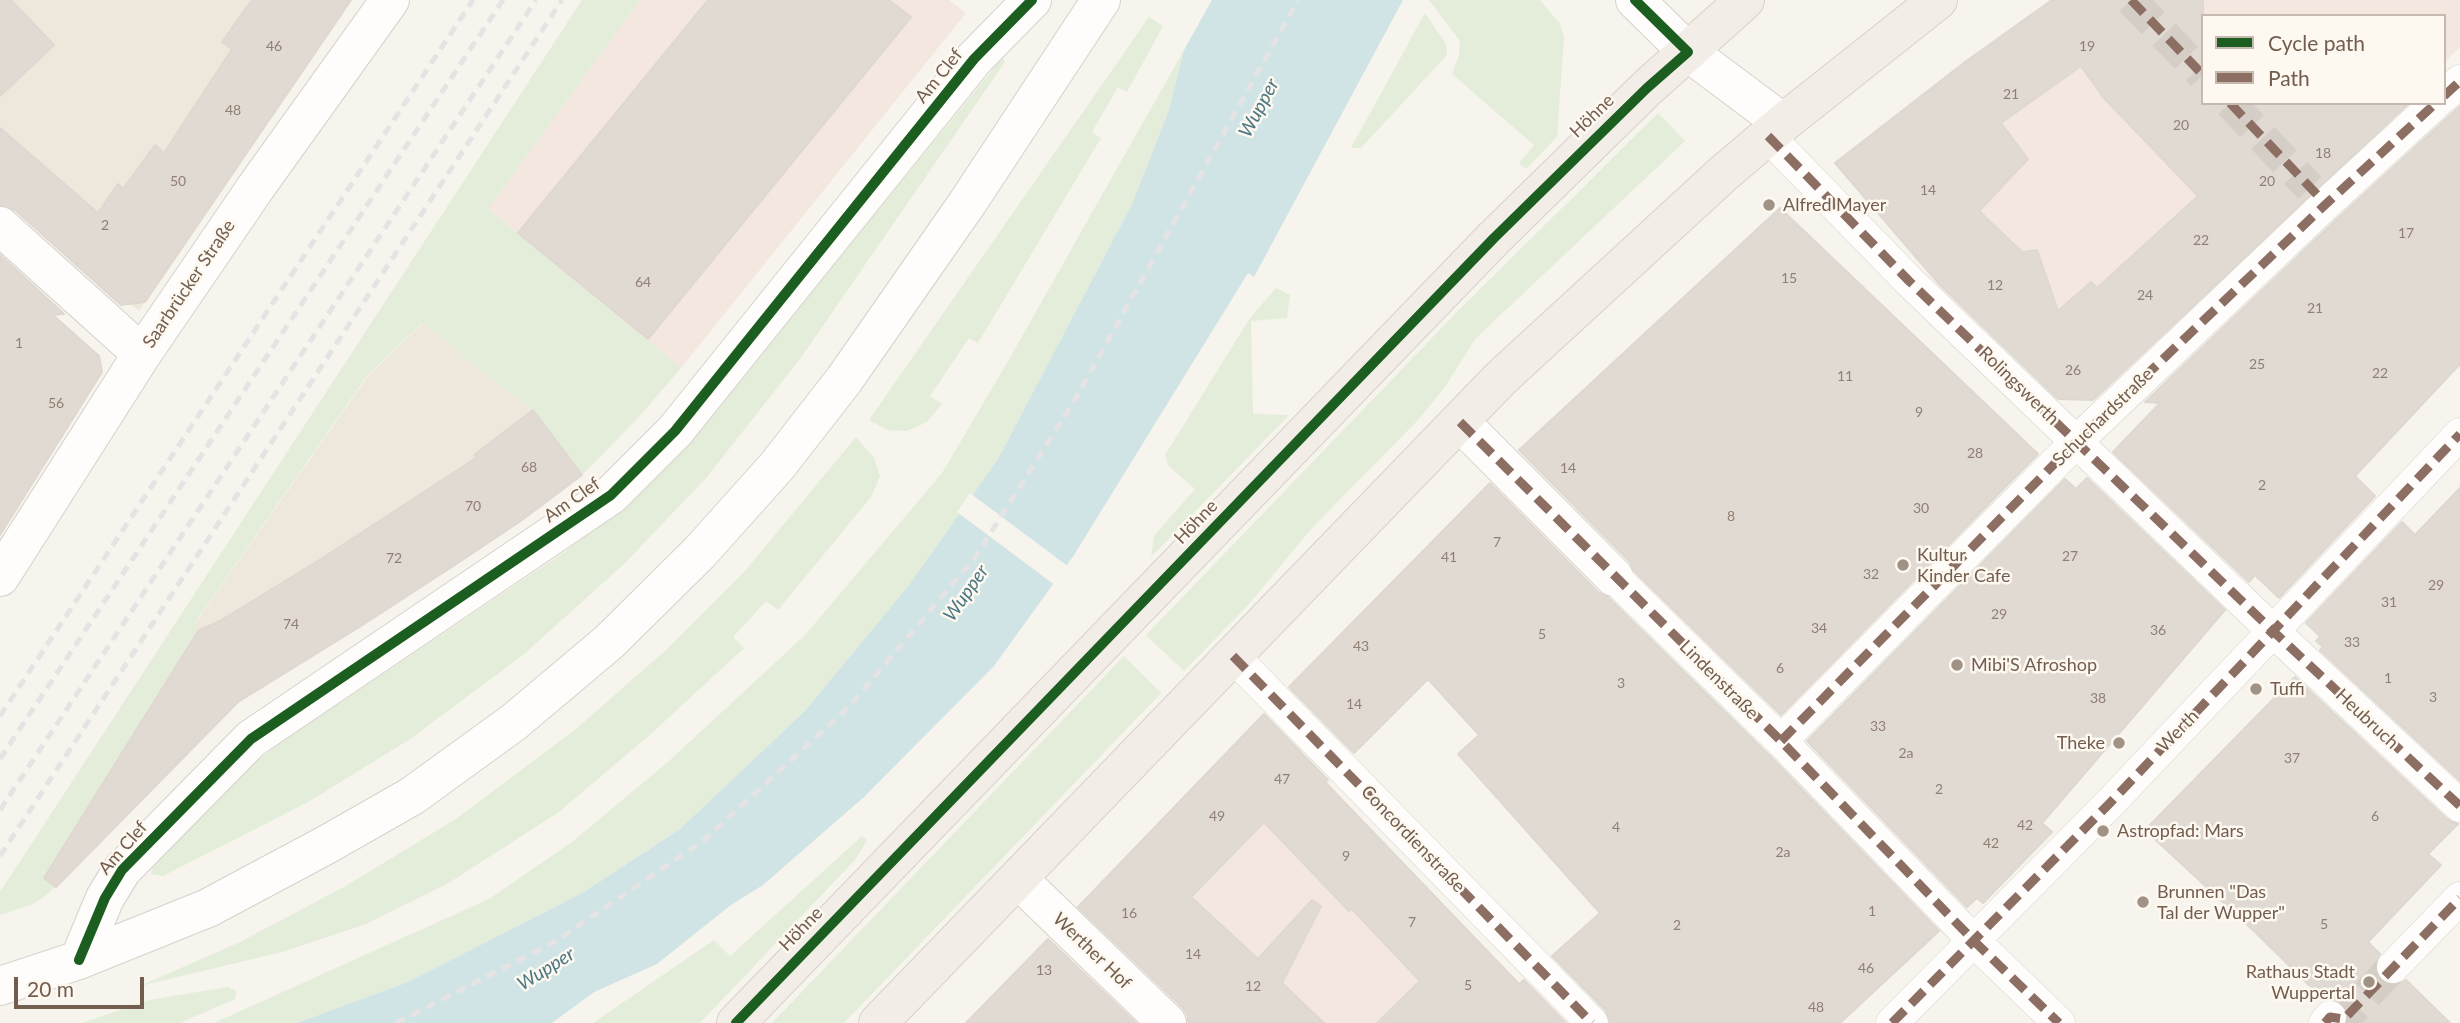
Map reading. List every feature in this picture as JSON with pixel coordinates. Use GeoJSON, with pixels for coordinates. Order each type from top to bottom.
{"type":"FeatureCollection","features":[{"type":"Feature","properties":{"kind":"main road","name":"Höhne"},"geometry":{"type":"LineString","coordinates":[[736,1023],[1494,238],[1610,123],[1745,0]]}},
{"type":"Feature","properties":{"kind":"main road"},"geometry":{"type":"LineString","coordinates":[[878,1023],[1511,369],[1775,129],[1938,0]]}},
{"type":"Feature","properties":{"kind":"street","name":"Saarbrücker Straße"},"geometry":{"type":"LineString","coordinates":[[0,577],[142,354],[256,187],[390,0]]}},
{"type":"Feature","properties":{"kind":"street","name":"Am Clef"},"geometry":{"type":"LineString","coordinates":[[79,960],[105,898],[122,870],[251,739],[611,495],[676,431],[974,59],[1032,0]]}},
{"type":"Feature","properties":{"kind":"street"},"geometry":{"type":"LineString","coordinates":[[0,986],[79,960],[208,908],[326,845],[412,796],[514,722],[609,642],[717,533],[776,466],[844,380],[968,202],[1101,0]]}},
{"type":"Feature","properties":{"kind":"street","name":"Rolingswerth"},"geometry":{"type":"LineString","coordinates":[[1635,0],[1688,52],[1775,129],[1909,281],[2274,632]]}},
{"type":"Feature","properties":{"kind":"street"},"geometry":{"type":"LineString","coordinates":[[2446,94],[2460,81]]}},
{"type":"Feature","properties":{"kind":"street","name":"Schuchardstraße"},"geometry":{"type":"LineString","coordinates":[[1781,741],[2318,196],[2433,105]]}},
{"type":"Feature","properties":{"kind":"street"},"geometry":{"type":"LineString","coordinates":[[0,226],[142,354]]}},
{"type":"Feature","properties":{"kind":"street","name":"Lindenstraße"},"geometry":{"type":"LineString","coordinates":[[1460,422],[1781,741],[1974,941],[2059,1023]]}},
{"type":"Feature","properties":{"kind":"street","name":"Werth"},"geometry":{"type":"LineString","coordinates":[[1892,1023],[2274,632],[2460,434]]}},
{"type":"Feature","properties":{"kind":"street","name":"Heubruch"},"geometry":{"type":"LineString","coordinates":[[2274,632],[2460,806]]}},
{"type":"Feature","properties":{"kind":"street","name":"Concordienstraße"},"geometry":{"type":"LineString","coordinates":[[1233,656],[1592,1023]]}},
{"type":"Feature","properties":{"kind":"street","name":"Werther Hof"},"geometry":{"type":"LineString","coordinates":[[1018,879],[1167,1023]]}},
{"type":"Feature","properties":{"kind":"street"},"geometry":{"type":"LineString","coordinates":[[2393,967],[2460,898]]}},
{"type":"Feature","properties":{"kind":"shaded area"},"geometry":{"type":"Polygon","coordinates":[[[0,0],[352,0],[139,311],[0,199],[0,0]]]}},
{"type":"Feature","properties":{"kind":"shaded area"},"geometry":{"type":"Polygon","coordinates":[[[640,0],[949,0],[966,13],[681,368],[488,209],[640,0]]]}},
{"type":"Feature","properties":{"kind":"shaded area"},"geometry":{"type":"Polygon","coordinates":[[[2050,0],[2460,0],[2460,47],[2446,60],[2446,14],[2201,14],[2201,105],[2398,105],[2062,399],[1924,268],[1835,163],[1972,56],[2050,0]]]}},
{"type":"Feature","properties":{"kind":"shaded area"},"geometry":{"type":"Polygon","coordinates":[[[423,323],[531,410],[582,475],[467,557],[238,702],[77,826],[197,631],[194,625],[368,376],[423,323]]]}},
{"type":"Feature","properties":{"kind":"shaded area"},"geometry":{"type":"Polygon","coordinates":[[[1261,716],[1557,1023],[1205,1023],[1081,903],[1261,716]]]}},
{"type":"Feature","properties":{"kind":"green space"},"geometry":{"type":"Polygon","coordinates":[[[582,0],[640,0],[488,209],[681,368],[639,417],[582,475],[531,410],[422,323],[367,376],[194,624],[197,630],[77,826],[97,844],[48,894],[33,904],[0,915],[0,892],[582,0]]]}},
{"type":"Feature","properties":{"kind":"green space"},"geometry":{"type":"Polygon","coordinates":[[[1429,0],[1540,0],[1560,24],[1564,37],[1557,137],[1526,169],[1519,163],[1534,145],[1452,74],[1459,56],[1460,41],[1429,0]]]}},
{"type":"Feature","properties":{"kind":"green space"},"geometry":{"type":"Polygon","coordinates":[[[1425,13],[1446,44],[1447,55],[1361,148],[1351,148],[1425,13]]]}},
{"type":"Feature","properties":{"kind":"green space"},"geometry":{"type":"Polygon","coordinates":[[[1149,17],[1163,26],[1127,92],[1118,87],[1092,132],[1101,138],[978,343],[969,338],[930,396],[942,404],[927,422],[907,431],[887,430],[869,420],[1149,17]]]}},
{"type":"Feature","properties":{"kind":"green space"},"geometry":{"type":"Polygon","coordinates":[[[1184,50],[1169,110],[1132,204],[998,459],[909,585],[805,711],[680,829],[584,892],[408,982],[297,1023],[214,1023],[489,899],[572,842],[669,761],[805,635],[942,473],[1184,50]]]}},
{"type":"Feature","properties":{"kind":"green space"},"geometry":{"type":"Polygon","coordinates":[[[1002,58],[1005,62],[800,359],[706,478],[625,563],[523,655],[410,739],[310,801],[163,876],[151,874],[153,860],[243,772],[280,743],[563,553],[618,511],[682,451],[1002,58]]]}},
{"type":"Feature","properties":{"kind":"green space"},"geometry":{"type":"Polygon","coordinates":[[[1658,113],[1685,141],[1475,339],[1445,387],[1418,420],[1311,529],[1249,604],[1184,671],[1146,635],[1459,310],[1658,113]]]}},
{"type":"Feature","properties":{"kind":"green space"},"geometry":{"type":"Polygon","coordinates":[[[1276,288],[1290,295],[1287,318],[1251,321],[1253,414],[1289,415],[1151,557],[1154,536],[1195,489],[1168,465],[1165,455],[1250,318],[1276,288]]]}},
{"type":"Feature","properties":{"kind":"green space"},"geometry":{"type":"Polygon","coordinates":[[[856,437],[874,458],[880,476],[871,497],[778,610],[766,601],[733,637],[744,648],[653,732],[559,812],[447,884],[366,924],[282,952],[140,986],[238,943],[344,887],[456,819],[576,729],[666,650],[745,571],[856,437]]]}},
{"type":"Feature","properties":{"kind":"green space"},"geometry":{"type":"Polygon","coordinates":[[[1124,656],[1161,693],[844,1023],[772,1023],[1124,656]]]}},
{"type":"Feature","properties":{"kind":"green space"},"geometry":{"type":"Polygon","coordinates":[[[862,836],[867,840],[855,860],[700,1023],[593,1023],[714,940],[730,956],[862,836]]]}},
{"type":"Feature","properties":{"kind":"green space"},"geometry":{"type":"Polygon","coordinates":[[[228,987],[236,991],[235,999],[180,1023],[82,1023],[149,1000],[228,987]]]}},
{"type":"Feature","properties":{"kind":"water","name":"Wupper"},"geometry":{"type":"Polygon","coordinates":[[[1212,0],[1403,0],[1254,277],[1248,273],[1074,555],[994,666],[864,797],[763,885],[731,905],[657,964],[594,992],[552,1023],[297,1023],[408,982],[584,892],[680,829],[805,711],[909,585],[998,459],[1132,204],[1169,110],[1184,50],[1212,0]]]}},
{"type":"Feature","properties":{"kind":"pier"},"geometry":{"type":"Polygon","coordinates":[[[970,493],[1069,567],[1056,586],[957,512],[970,493]]]}},
{"type":"Feature","properties":{"kind":"building"},"geometry":{"type":"Polygon","coordinates":[[[0,0],[11,0],[54,45],[0,96],[0,0]]]}},
{"type":"Feature","properties":{"kind":"building"},"geometry":{"type":"Polygon","coordinates":[[[252,0],[351,0],[145,302],[121,305],[15,210],[0,205],[0,128],[98,213],[118,184],[123,189],[155,145],[164,153],[232,49],[222,42],[252,0]]]}},
{"type":"Feature","properties":{"kind":"building"},"geometry":{"type":"Polygon","coordinates":[[[708,0],[889,0],[911,17],[648,339],[518,233],[708,0]]]}},
{"type":"Feature","properties":{"kind":"building"},"geometry":{"type":"Polygon","coordinates":[[[2052,0],[2203,0],[2201,105],[2407,105],[2093,400],[2058,399],[1939,284],[1835,163],[1965,62],[2052,0]],[[2081,66],[2001,123],[2028,159],[1979,211],[2022,252],[2037,250],[2058,311],[2091,282],[2097,288],[2198,196],[2103,97],[2081,66]]]}},
{"type":"Feature","properties":{"kind":"building"},"geometry":{"type":"Polygon","coordinates":[[[2460,106],[2460,364],[2355,476],[2375,496],[2279,598],[2255,575],[2249,582],[2113,452],[2160,403],[2145,402],[2460,106]]]}},
{"type":"Feature","properties":{"kind":"building"},"geometry":{"type":"Polygon","coordinates":[[[1780,208],[2038,454],[1781,715],[1635,572],[1630,562],[1519,450],[1780,208]]]}},
{"type":"Feature","properties":{"kind":"building"},"geometry":{"type":"Polygon","coordinates":[[[0,255],[64,314],[53,315],[99,356],[102,372],[0,535],[0,255]]]}},
{"type":"Feature","properties":{"kind":"building"},"geometry":{"type":"Polygon","coordinates":[[[533,410],[582,475],[467,557],[238,702],[56,887],[44,878],[198,631],[220,621],[321,559],[476,458],[474,455],[533,410]]]}},
{"type":"Feature","properties":{"kind":"building"},"geometry":{"type":"Polygon","coordinates":[[[2087,478],[2225,610],[2042,823],[2052,832],[1983,903],[1977,898],[1967,907],[1807,741],[2065,479],[2076,489],[2087,478]]]}},
{"type":"Feature","properties":{"kind":"building"},"geometry":{"type":"Polygon","coordinates":[[[1490,483],[1598,592],[1609,598],[1768,754],[1939,931],[1840,1023],[1610,1023],[1605,1010],[1552,956],[1600,913],[1458,754],[1479,735],[1428,679],[1354,753],[1289,687],[1490,483]]]}},
{"type":"Feature","properties":{"kind":"building"},"geometry":{"type":"Polygon","coordinates":[[[2460,488],[2460,781],[2320,650],[2323,647],[2316,641],[2320,636],[2306,623],[2402,522],[2415,535],[2460,488]]]}},
{"type":"Feature","properties":{"kind":"building"},"geometry":{"type":"Polygon","coordinates":[[[2295,677],[2447,819],[2458,824],[2428,854],[2441,865],[2368,942],[2380,954],[2375,963],[2380,980],[2389,985],[2406,980],[2450,1023],[2348,1023],[2347,1011],[2342,1003],[2334,999],[2324,1000],[2145,830],[2295,677]]]}},
{"type":"Feature","properties":{"kind":"building"},"geometry":{"type":"Polygon","coordinates":[[[1264,714],[1328,780],[1325,782],[1519,984],[1524,980],[1566,1023],[1377,1023],[1420,981],[1264,822],[1191,897],[1258,959],[1312,900],[1321,906],[1282,983],[1324,1023],[1188,1023],[1188,1016],[1182,1007],[1078,907],[1264,714]]]}},
{"type":"Feature","properties":{"kind":"building"},"geometry":{"type":"Polygon","coordinates":[[[1048,939],[1136,1023],[966,1023],[1048,939]]]}},
{"type":"Feature","properties":{"kind":"tunnel"},"geometry":{"type":"LineString","coordinates":[[2131,0],[2201,73]]}},
{"type":"Feature","properties":{"kind":"tunnel"},"geometry":{"type":"LineString","coordinates":[[2232,105],[2310,188]]}},
{"type":"Feature","properties":{"kind":"tunnel"},"geometry":{"type":"LineString","coordinates":[[2330,1017],[2344,1019],[2393,967]]}},
{"type":"Feature","properties":{"kind":"railway"},"geometry":{"type":"LineString","coordinates":[[0,716],[473,0]]}},
{"type":"Feature","properties":{"kind":"railway"},"geometry":{"type":"LineString","coordinates":[[0,759],[503,0]]}},
{"type":"Feature","properties":{"kind":"railway"},"geometry":{"type":"LineString","coordinates":[[0,810],[536,0]]}},
{"type":"Feature","properties":{"kind":"railway"},"geometry":{"type":"LineString","coordinates":[[0,856],[562,0]]}},
{"type":"Feature","properties":{"kind":"railway"},"geometry":{"type":"LineString","coordinates":[[396,1023],[556,941],[703,841],[849,707],[976,556],[1076,398],[1298,0]]}},
{"type":"Feature","properties":{"kind":"marked path"},"geometry":{"type":"LineString","coordinates":[[2131,0],[2201,73]]}},
{"type":"Feature","properties":{"kind":"marked path"},"geometry":{"type":"LineString","coordinates":[[2446,94],[2460,81]]}},
{"type":"Feature","properties":{"kind":"marked path"},"geometry":{"type":"LineString","coordinates":[[2232,105],[2326,204]]}},
{"type":"Feature","properties":{"kind":"marked path"},"geometry":{"type":"LineString","coordinates":[[1781,741],[2077,441],[2434,105]]}},
{"type":"Feature","properties":{"kind":"marked path"},"geometry":{"type":"LineString","coordinates":[[1768,136],[1909,281],[2274,632],[2460,806]]}},
{"type":"Feature","properties":{"kind":"marked path"},"geometry":{"type":"LineString","coordinates":[[1460,422],[1781,741],[1974,941],[2059,1023]]}},
{"type":"Feature","properties":{"kind":"marked path"},"geometry":{"type":"LineString","coordinates":[[1892,1023],[2110,803],[2460,434]]}},
{"type":"Feature","properties":{"kind":"marked path"},"geometry":{"type":"LineString","coordinates":[[1233,656],[1592,1023]]}},
{"type":"Feature","properties":{"kind":"marked path"},"geometry":{"type":"LineString","coordinates":[[2325,1023],[2330,1017],[2344,1019],[2460,898]]}},
{"type":"Feature","properties":{"kind":"cycle path"},"geometry":{"type":"LineString","coordinates":[[79,960],[105,898],[122,870],[251,739],[611,495],[675,431],[974,59],[1032,0]]}},
{"type":"Feature","properties":{"kind":"cycle path"},"geometry":{"type":"LineString","coordinates":[[736,1023],[1494,238],[1647,88],[1688,52],[1635,0]]}},
{"type":"Feature","properties":{"kind":"place","name":"Alfred Mayer"},"geometry":{"type":"Point","coordinates":[1769,205]}},
{"type":"Feature","properties":{"kind":"place","name":"Kultur Kinder Cafe"},"geometry":{"type":"Point","coordinates":[1903,565]}},
{"type":"Feature","properties":{"kind":"place","name":"Mibi'S Afroshop"},"geometry":{"type":"Point","coordinates":[1957,665]}},
{"type":"Feature","properties":{"kind":"place","name":"Tuffi"},"geometry":{"type":"Point","coordinates":[2256,689]}},
{"type":"Feature","properties":{"kind":"place","name":"Theke"},"geometry":{"type":"Point","coordinates":[2119,743]}},
{"type":"Feature","properties":{"kind":"place","name":"Astropfad: Mars"},"geometry":{"type":"Point","coordinates":[2103,831]}},
{"type":"Feature","properties":{"kind":"place","name":"Brunnen \"Das Tal der Wupper\""},"geometry":{"type":"Point","coordinates":[2143,902]}},
{"type":"Feature","properties":{"kind":"place","name":"Rathaus Stadt Wuppertal"},"geometry":{"type":"Point","coordinates":[2369,982]}}]}
